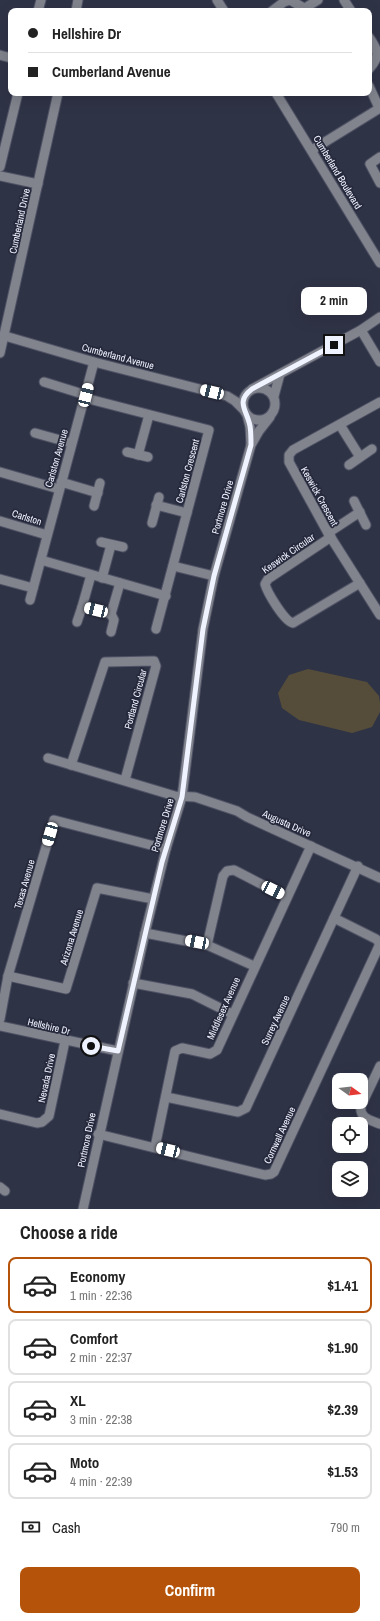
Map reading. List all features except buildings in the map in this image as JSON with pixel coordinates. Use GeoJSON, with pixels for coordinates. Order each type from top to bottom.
{"type":"FeatureCollection","features":[{"type":"Feature","properties":{"kind":"street"},"geometry":{"type":"LineString","coordinates":[[277,8],[290,0],[301,8]]}},
{"type":"Feature","properties":{"kind":"street"},"geometry":{"type":"LineString","coordinates":[[304,8],[318,0]]}},
{"type":"Feature","properties":{"kind":"street"},"geometry":{"type":"LineString","coordinates":[[372,41],[378,50],[380,57],[376,64],[372,67]]}},
{"type":"Feature","properties":{"kind":"street"},"geometry":{"type":"LineString","coordinates":[[312,150],[380,108],[372,92]]}},
{"type":"Feature","properties":{"kind":"street"},"geometry":{"type":"LineString","coordinates":[[0,167],[3,141],[17,96]]}},
{"type":"Feature","properties":{"kind":"street","name":"Cumberland Drive"},"geometry":{"type":"LineString","coordinates":[[0,353],[57,96]]}},
{"type":"Feature","properties":{"kind":"street","name":"Cumberland Boulevard"},"geometry":{"type":"LineString","coordinates":[[278,96],[380,263]]}},
{"type":"Feature","properties":{"kind":"street"},"geometry":{"type":"LineString","coordinates":[[380,157],[371,162],[370,167],[380,183]]}},
{"type":"Feature","properties":{"kind":"street"},"geometry":{"type":"LineString","coordinates":[[0,176],[38,184]]}},
{"type":"Feature","properties":{"kind":"street","name":"Cumberland Avenue"},"geometry":{"type":"LineString","coordinates":[[227,396],[250,391],[361,330],[380,317]]}},
{"type":"Feature","properties":{"kind":"street"},"geometry":{"type":"LineString","coordinates":[[361,330],[380,362]]}},
{"type":"Feature","properties":{"kind":"street","name":"Cumberland Avenue"},"geometry":{"type":"LineString","coordinates":[[5,336],[94,362],[227,396],[235,401],[245,413]]}},
{"type":"Feature","properties":{"kind":"street","name":"Carlston Avenue"},"geometry":{"type":"LineString","coordinates":[[30,600],[94,362]]}},
{"type":"Feature","properties":{"kind":"street"},"geometry":{"type":"LineString","coordinates":[[274,396],[264,388],[250,391],[244,398],[245,413],[258,421],[270,417],[276,407],[274,396],[280,374]]}},
{"type":"Feature","properties":{"kind":"street","name":"Carlston Crescent"},"geometry":{"type":"LineString","coordinates":[[44,382],[85,397],[209,430],[156,629]]}},
{"type":"Feature","properties":{"kind":"street","name":"Keswick Crescent"},"geometry":{"type":"LineString","coordinates":[[380,402],[293,450],[289,455],[289,462],[330,535],[360,583],[377,602],[380,615]]}},
{"type":"Feature","properties":{"kind":"street","name":"Portmore Drive"},"geometry":{"type":"LineString","coordinates":[[245,413],[250,427],[251,445]]}},
{"type":"Feature","properties":{"kind":"street"},"geometry":{"type":"LineString","coordinates":[[138,455],[149,415]]}},
{"type":"Feature","properties":{"kind":"street","name":"Portmore Drive"},"geometry":{"type":"LineString","coordinates":[[83,1209],[98,1134],[153,899],[182,797],[203,629],[214,576],[251,445],[258,431],[270,417]]}},
{"type":"Feature","properties":{"kind":"street"},"geometry":{"type":"LineString","coordinates":[[340,425],[360,457]]}},
{"type":"Feature","properties":{"kind":"street"},"geometry":{"type":"LineString","coordinates":[[35,433],[71,443]]}},
{"type":"Feature","properties":{"kind":"street"},"geometry":{"type":"LineString","coordinates":[[349,465],[372,449]]}},
{"type":"Feature","properties":{"kind":"street"},"geometry":{"type":"LineString","coordinates":[[127,452],[148,457]]}},
{"type":"Feature","properties":{"kind":"street"},"geometry":{"type":"LineString","coordinates":[[0,472],[98,493]]}},
{"type":"Feature","properties":{"kind":"street"},"geometry":{"type":"LineString","coordinates":[[94,506],[100,483]]}},
{"type":"Feature","properties":{"kind":"street"},"geometry":{"type":"LineString","coordinates":[[152,523],[157,501],[186,513]]}},
{"type":"Feature","properties":{"kind":"street"},"geometry":{"type":"LineString","coordinates":[[354,501],[366,524]]}},
{"type":"Feature","properties":{"kind":"street"},"geometry":{"type":"LineString","coordinates":[[330,535],[360,512]]}},
{"type":"Feature","properties":{"kind":"street","name":"Carlston"},"geometry":{"type":"LineString","coordinates":[[0,521],[47,535]]}},
{"type":"Feature","properties":{"kind":"street","name":"Keswick Circular"},"geometry":{"type":"LineString","coordinates":[[330,535],[268,579],[266,584],[268,590],[286,620],[293,623],[360,583]]}},
{"type":"Feature","properties":{"kind":"street"},"geometry":{"type":"LineString","coordinates":[[101,542],[123,547]]}},
{"type":"Feature","properties":{"kind":"street"},"geometry":{"type":"LineString","coordinates":[[102,578],[111,545]]}},
{"type":"Feature","properties":{"kind":"street"},"geometry":{"type":"LineString","coordinates":[[41,560],[166,596]]}},
{"type":"Feature","properties":{"kind":"street"},"geometry":{"type":"LineString","coordinates":[[173,566],[214,576]]}},
{"type":"Feature","properties":{"kind":"street"},"geometry":{"type":"LineString","coordinates":[[77,622],[91,575]]}},
{"type":"Feature","properties":{"kind":"street"},"geometry":{"type":"LineString","coordinates":[[0,579],[33,588]]}},
{"type":"Feature","properties":{"kind":"street"},"geometry":{"type":"LineString","coordinates":[[111,632],[114,620],[111,614],[120,583]]}},
{"type":"Feature","properties":{"kind":"street"},"geometry":{"type":"LineString","coordinates":[[82,607],[111,614]]}},
{"type":"Feature","properties":{"kind":"street","name":"Portland Circular"},"geometry":{"type":"LineString","coordinates":[[71,765],[105,662],[154,661],[156,666],[125,780]]}},
{"type":"Feature","properties":{"kind":"street","name":"Augusta Drive"},"geometry":{"type":"LineString","coordinates":[[48,758],[182,797],[195,797],[237,811],[247,817],[358,866],[380,878]]}},
{"type":"Feature","properties":{"kind":"street","name":"Texas Avenue"},"geometry":{"type":"LineString","coordinates":[[0,1018],[8,976],[54,820],[166,849]]}},
{"type":"Feature","properties":{"kind":"street","name":"Middlesex Avenue"},"geometry":{"type":"LineString","coordinates":[[155,1147],[174,1054],[177,1049],[182,1048],[210,1054],[214,1053],[311,846]]}},
{"type":"Feature","properties":{"kind":"street","name":"Surrey Avenue"},"geometry":{"type":"LineString","coordinates":[[166,1098],[238,1112],[244,1111],[358,866]]}},
{"type":"Feature","properties":{"kind":"street"},"geometry":{"type":"LineString","coordinates":[[207,945],[223,876],[227,871],[234,870],[286,897]]}},
{"type":"Feature","properties":{"kind":"street","name":"Arizona Avenue"},"geometry":{"type":"LineString","coordinates":[[8,976],[66,990],[97,888],[153,899]]}},
{"type":"Feature","properties":{"kind":"street","name":"Cornwall Avenue"},"geometry":{"type":"LineString","coordinates":[[98,1134],[265,1174],[271,1174],[274,1172],[376,953],[379,942],[334,918]]}},
{"type":"Feature","properties":{"kind":"street"},"geometry":{"type":"LineString","coordinates":[[145,933],[207,945],[254,966]]}},
{"type":"Feature","properties":{"kind":"street"},"geometry":{"type":"LineString","coordinates":[[133,983],[192,994],[232,1014]]}},
{"type":"Feature","properties":{"kind":"street","name":"Hellshire Dr"},"geometry":{"type":"LineString","coordinates":[[0,1026],[65,1041],[118,1051]]}},
{"type":"Feature","properties":{"kind":"street","name":"Nevada Drive"},"geometry":{"type":"LineString","coordinates":[[0,1114],[37,1123],[42,1122],[49,1116],[65,1041]]}},
{"type":"Feature","properties":{"kind":"street"},"geometry":{"type":"LineString","coordinates":[[380,1066],[361,1106],[360,1112],[363,1117],[380,1124]]}},
{"type":"Feature","properties":{"kind":"shaded area"},"geometry":{"type":"Polygon","coordinates":[[[308,669],[367,682],[379,696],[380,703],[380,712],[372,727],[352,733],[299,720],[282,708],[278,693],[289,675],[308,669]]]}},
{"type":"Feature","properties":{"kind":"route"},"geometry":{"type":"LineString","coordinates":[[91,1046],[118,1051],[162,862],[182,797],[203,629],[214,576],[251,445],[250,427],[243,404],[244,398],[252,389],[334,345]]}}]}
